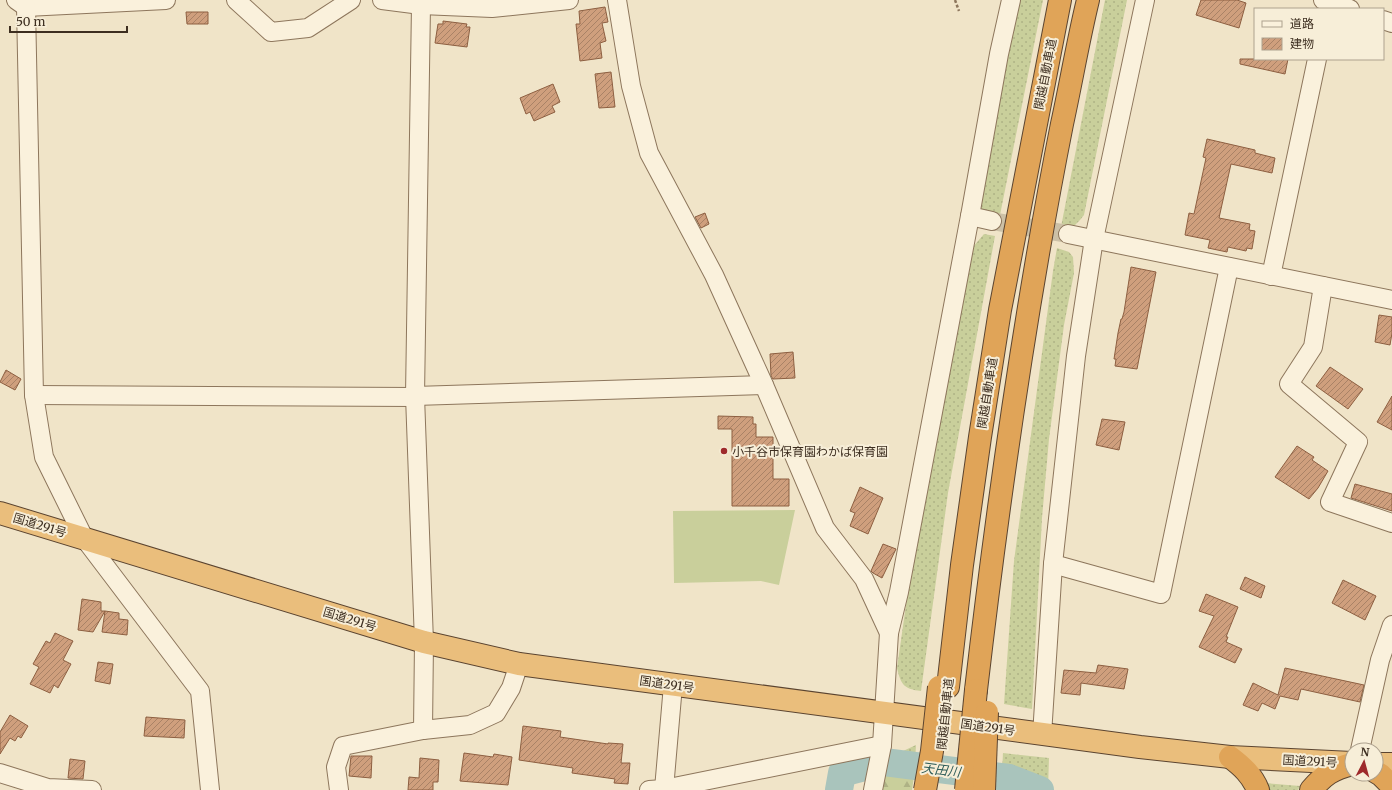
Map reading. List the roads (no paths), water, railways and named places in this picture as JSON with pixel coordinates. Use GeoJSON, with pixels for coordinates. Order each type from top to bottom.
{"type":"FeatureCollection","features":[{"type":"Feature","properties":{"kind":"highway","name":"関越自動車道"},"geometry":{"type":"LineString","coordinates":[[937,790],[944,687],[980,437],[1000,310],[1060,0]]}},
{"type":"Feature","properties":{"kind":"highway"},"geometry":{"type":"LineString","coordinates":[[984,790],[982,691],[990,568],[1027,315],[1053,172],[1088,0]]}},
{"type":"Feature","properties":{"kind":"highway","name":"国道291号"},"geometry":{"type":"LineString","coordinates":[[0,513],[424,642],[518,664],[1042,735],[1230,757],[1344,764]]}},
{"type":"Feature","properties":{"kind":"highway"},"geometry":{"type":"LineString","coordinates":[[925,790],[944,687]]}},
{"type":"Feature","properties":{"kind":"highway"},"geometry":{"type":"LineString","coordinates":[[966,790],[982,691]]}},
{"type":"Feature","properties":{"kind":"highway"},"geometry":{"type":"LineString","coordinates":[[1230,757],[1250,774],[1258,790]]}},
{"type":"Feature","properties":{"kind":"highway"},"geometry":{"type":"LineString","coordinates":[[1311,790],[1319,780],[1329,772],[1344,766]]}},
{"type":"Feature","properties":{"kind":"highway"},"geometry":{"type":"LineString","coordinates":[[1384,778],[1392,786]]}},
{"type":"Feature","properties":{"kind":"street"},"geometry":{"type":"LineString","coordinates":[[166,0],[20,3],[34,394],[44,456],[84,538],[200,691],[210,790]]}},
{"type":"Feature","properties":{"kind":"street"},"geometry":{"type":"LineString","coordinates":[[236,0],[271,32],[308,28],[351,0]]}},
{"type":"Feature","properties":{"kind":"street"},"geometry":{"type":"LineString","coordinates":[[382,0],[421,5],[492,8],[568,0]]}},
{"type":"Feature","properties":{"kind":"street"},"geometry":{"type":"LineString","coordinates":[[617,0],[632,86],[649,153],[714,275],[764,384],[825,528],[864,579],[889,633]]}},
{"type":"Feature","properties":{"kind":"street"},"geometry":{"type":"LineString","coordinates":[[873,790],[882,745],[889,633],[901,585],[999,54],[1011,0]]}},
{"type":"Feature","properties":{"kind":"street"},"geometry":{"type":"LineString","coordinates":[[1042,735],[1053,564],[1076,356],[1094,239],[1145,0]]}},
{"type":"Feature","properties":{"kind":"street"},"geometry":{"type":"LineString","coordinates":[[1327,3],[1346,8]]}},
{"type":"Feature","properties":{"kind":"street"},"geometry":{"type":"LineString","coordinates":[[421,5],[416,397],[424,642],[423,730]]}},
{"type":"Feature","properties":{"kind":"street"},"geometry":{"type":"LineString","coordinates":[[1271,276],[1317,60]]}},
{"type":"Feature","properties":{"kind":"street"},"geometry":{"type":"LineString","coordinates":[[970,216],[992,221]]}},
{"type":"Feature","properties":{"kind":"street"},"geometry":{"type":"LineString","coordinates":[[1068,234],[1392,300]]}},
{"type":"Feature","properties":{"kind":"street"},"geometry":{"type":"LineString","coordinates":[[1053,564],[1161,594],[1229,267]]}},
{"type":"Feature","properties":{"kind":"street"},"geometry":{"type":"LineString","coordinates":[[1323,286],[1313,347],[1289,384],[1358,442],[1330,502],[1392,523]]}},
{"type":"Feature","properties":{"kind":"street"},"geometry":{"type":"LineString","coordinates":[[34,394],[416,397],[764,384]]}},
{"type":"Feature","properties":{"kind":"street"},"geometry":{"type":"LineString","coordinates":[[1362,742],[1380,660],[1392,625]]}},
{"type":"Feature","properties":{"kind":"street"},"geometry":{"type":"LineString","coordinates":[[338,790],[336,767],[342,746],[423,730],[470,725],[496,713],[511,688],[518,664]]}},
{"type":"Feature","properties":{"kind":"street"},"geometry":{"type":"LineString","coordinates":[[664,790],[674,685]]}},
{"type":"Feature","properties":{"kind":"street"},"geometry":{"type":"LineString","coordinates":[[649,790],[664,790],[882,745]]}},
{"type":"Feature","properties":{"kind":"street"},"geometry":{"type":"LineString","coordinates":[[0,773],[48,788],[92,790]]}},
{"type":"Feature","properties":{"kind":"waterway","name":"天田川"},"geometry":{"type":"LineString","coordinates":[[839,790],[842,773],[884,762],[1009,778],[1040,790]]}},
{"type":"Feature","properties":{"kind":"tunnel"},"geometry":{"type":"LineString","coordinates":[[992,221],[1068,234]]}},
{"type":"Feature","properties":{"kind":"place","name":"小千谷市保育園わかば保育園"},"geometry":{"type":"Point","coordinates":[724,451]}}]}
